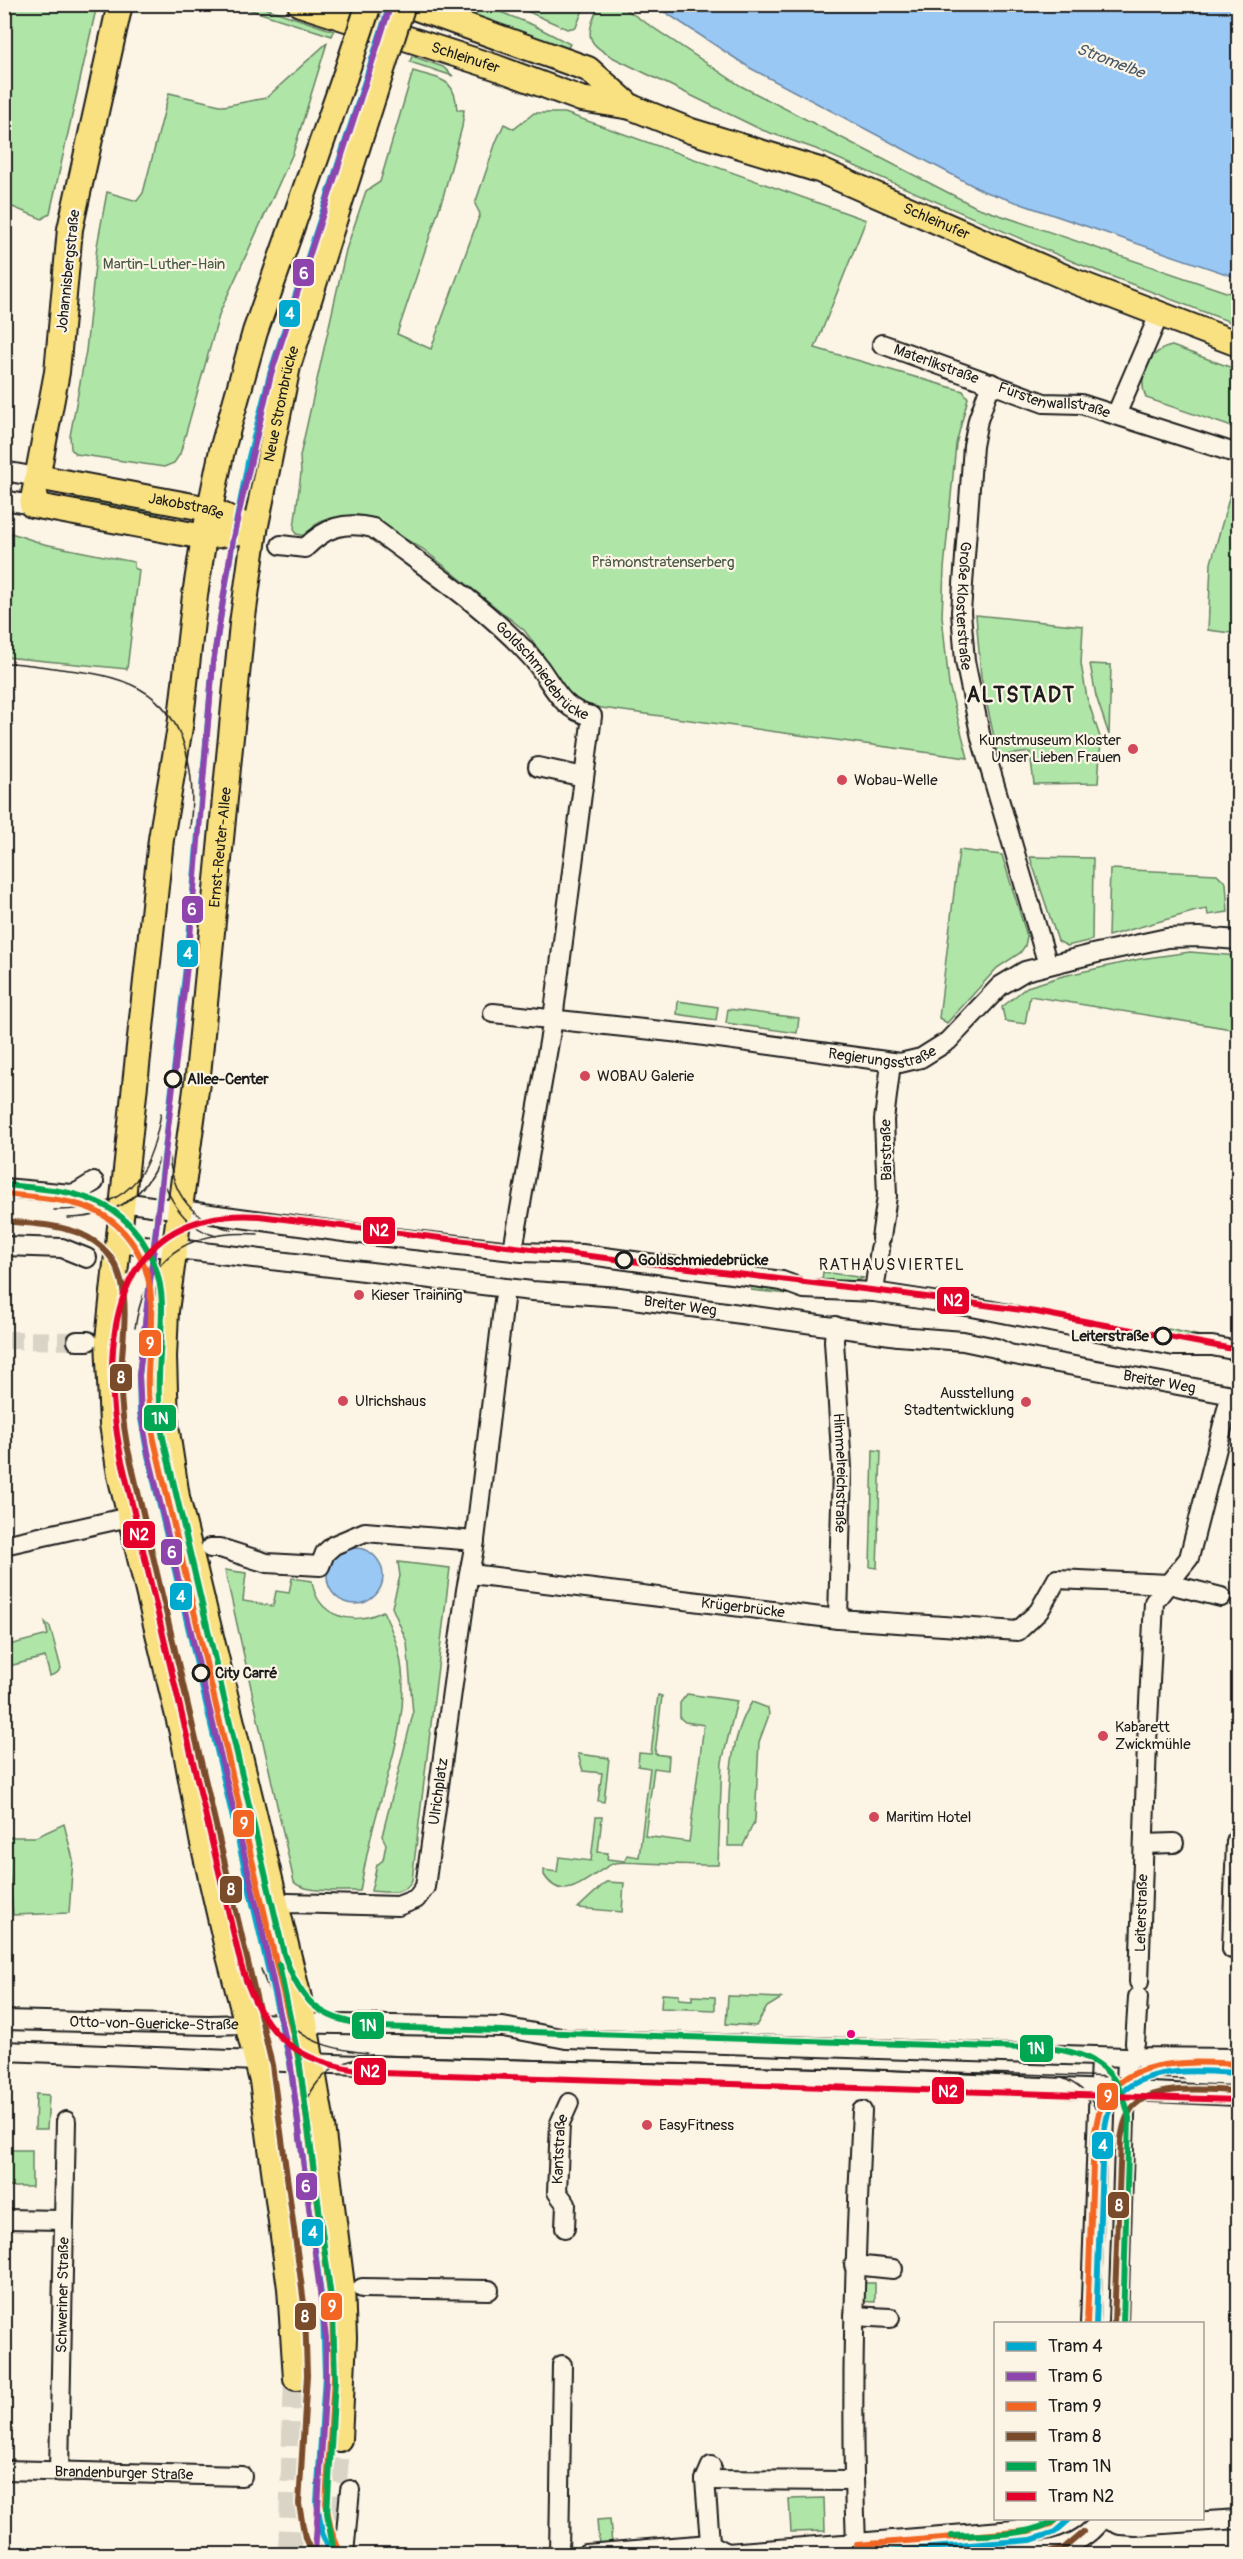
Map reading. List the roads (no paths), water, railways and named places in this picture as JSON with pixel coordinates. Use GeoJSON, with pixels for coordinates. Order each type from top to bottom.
{"type":"FeatureCollection","features":[{"type":"Feature","properties":{"kind":"main road","name":"Johannisbergstraße"},"geometry":{"type":"LineString","coordinates":[[32,505],[57,372],[70,229],[120,4]]}},
{"type":"Feature","properties":{"kind":"main road","name":"Schleinufer"},"geometry":{"type":"LineString","coordinates":[[300,4],[495,68],[581,99],[631,107],[698,133],[834,176],[987,244],[1159,315],[1239,344]]}},
{"type":"Feature","properties":{"kind":"main road"},"geometry":{"type":"LineString","coordinates":[[296,2378],[290,2289],[262,2081],[228,1953],[202,1839],[184,1741],[129,1517],[114,1443],[108,1376],[109,1323],[161,839],[180,728],[204,537],[222,450],[252,342],[369,4]]}},
{"type":"Feature","properties":{"kind":"main road","name":"Schleinufer"},"geometry":{"type":"LineString","coordinates":[[404,4],[588,69],[631,107]]}},
{"type":"Feature","properties":{"kind":"main road","name":"Neue Strombrücke"},"geometry":{"type":"LineString","coordinates":[[255,530],[288,366],[404,4]]}},
{"type":"Feature","properties":{"kind":"main road","name":"Jakobstraße"},"geometry":{"type":"LineString","coordinates":[[37,477],[210,509],[255,530]]}},
{"type":"Feature","properties":{"kind":"main road","name":"Jakobstraße"},"geometry":{"type":"LineString","coordinates":[[32,505],[204,537],[255,530]]}},
{"type":"Feature","properties":{"kind":"main road","name":"Ernst-Reuter-Allee"},"geometry":{"type":"LineString","coordinates":[[255,530],[242,624],[198,1075],[174,1249],[163,1386],[169,1454],[183,1525],[211,1629],[313,2064],[342,2286],[344,2338],[339,2439]]}},
{"type":"Feature","properties":{"kind":"street","name":"Fürstenwallstraße"},"geometry":{"type":"LineString","coordinates":[[1116,415],[1159,315]]}},
{"type":"Feature","properties":{"kind":"street","name":"Materlikstraße"},"geometry":{"type":"LineString","coordinates":[[882,344],[992,383]]}},
{"type":"Feature","properties":{"kind":"street","name":"Fürstenwallstraße"},"geometry":{"type":"LineString","coordinates":[[992,383],[1044,404],[1081,404],[1239,454]]}},
{"type":"Feature","properties":{"kind":"street","name":"Große Klosterstraße"},"geometry":{"type":"LineString","coordinates":[[992,383],[978,420],[973,446],[962,605],[963,642],[981,738],[1048,965]]}},
{"type":"Feature","properties":{"kind":"street","name":"Jakobstraße"},"geometry":{"type":"LineString","coordinates":[[4,471],[37,477]]}},
{"type":"Feature","properties":{"kind":"street","name":"Jakobstraße"},"geometry":{"type":"LineString","coordinates":[[4,500],[32,505]]}},
{"type":"Feature","properties":{"kind":"street","name":"Goldschmiedebrücke"},"geometry":{"type":"LineString","coordinates":[[280,545],[305,548],[328,528],[340,525],[357,524],[373,528],[470,611],[531,656],[568,707],[591,716],[553,1019],[513,1244]]}},
{"type":"Feature","properties":{"kind":"street"},"geometry":{"type":"LineString","coordinates":[[538,767],[584,777]]}},
{"type":"Feature","properties":{"kind":"street","name":"Regierungsstraße"},"geometry":{"type":"LineString","coordinates":[[493,1013],[664,1031],[891,1063],[914,1060],[936,1049],[966,1024],[1003,983],[1021,973],[1167,938],[1199,937],[1239,940]]}},
{"type":"Feature","properties":{"kind":"street","name":"Bärstraße"},"geometry":{"type":"LineString","coordinates":[[874,1292],[887,1196],[884,1119],[891,1063]]}},
{"type":"Feature","properties":{"kind":"street"},"geometry":{"type":"LineString","coordinates":[[4,1188],[70,1194],[94,1182]]}},
{"type":"Feature","properties":{"kind":"street"},"geometry":{"type":"LineString","coordinates":[[122,1202],[522,1252],[592,1256],[773,1280],[804,1289],[874,1292],[972,1307],[1174,1346],[1212,1346],[1239,1351]]}},
{"type":"Feature","properties":{"kind":"street","name":"Breiter Weg"},"geometry":{"type":"LineString","coordinates":[[118,1242],[532,1291],[619,1297],[898,1336],[963,1341],[996,1348],[1010,1354],[1233,1400]]}},
{"type":"Feature","properties":{"kind":"street"},"geometry":{"type":"LineString","coordinates":[[4,1246],[63,1248],[87,1258]]}},
{"type":"Feature","properties":{"kind":"street","name":"Ulrichplatz"},"geometry":{"type":"LineString","coordinates":[[277,1905],[289,1903],[398,1906],[416,1899],[425,1887],[466,1590],[471,1574],[504,1300]]}},
{"type":"Feature","properties":{"kind":"street","name":"Himmelreichstraße"},"geometry":{"type":"LineString","coordinates":[[835,1326],[842,1468],[838,1619]]}},
{"type":"Feature","properties":{"kind":"street","name":"Leiterstraße"},"geometry":{"type":"LineString","coordinates":[[1118,2322],[1126,2090],[1139,1989],[1144,1844],[1140,1742],[1154,1602],[1189,1558],[1233,1400]]}},
{"type":"Feature","properties":{"kind":"street"},"geometry":{"type":"LineString","coordinates":[[4,1545],[129,1517]]}},
{"type":"Feature","properties":{"kind":"street"},"geometry":{"type":"LineString","coordinates":[[210,1548],[220,1548],[267,1563],[320,1566],[325,1553],[334,1545],[365,1532],[475,1541]]}},
{"type":"Feature","properties":{"kind":"street","name":"Krügerbrücke"},"geometry":{"type":"LineString","coordinates":[[471,1574],[838,1619],[1018,1631],[1039,1611],[1057,1579],[1169,1584]]}},
{"type":"Feature","properties":{"kind":"street"},"geometry":{"type":"LineString","coordinates":[[1169,1584],[1221,1597]]}},
{"type":"Feature","properties":{"kind":"street"},"geometry":{"type":"LineString","coordinates":[[1232,1948],[1236,1841],[1239,1841]]}},
{"type":"Feature","properties":{"kind":"street"},"geometry":{"type":"LineString","coordinates":[[1144,1844],[1174,1843]]}},
{"type":"Feature","properties":{"kind":"street","name":"Otto-von-Guericke-Straße"},"geometry":{"type":"LineString","coordinates":[[4,2020],[209,2025],[305,2023],[503,2027],[576,2039],[1100,2056],[1131,2050],[1239,2058]]}},
{"type":"Feature","properties":{"kind":"street"},"geometry":{"type":"LineString","coordinates":[[248,2024],[288,2054],[313,2064]]}},
{"type":"Feature","properties":{"kind":"street"},"geometry":{"type":"LineString","coordinates":[[4,2051],[313,2064],[864,2079],[1239,2096]]}},
{"type":"Feature","properties":{"kind":"street"},"geometry":{"type":"LineString","coordinates":[[1090,2322],[1100,2056]]}},
{"type":"Feature","properties":{"kind":"street","name":"Kantstraße"},"geometry":{"type":"LineString","coordinates":[[565,2228],[566,2204],[557,2192],[560,2123],[569,2103]]}},
{"type":"Feature","properties":{"kind":"street"},"geometry":{"type":"LineString","coordinates":[[856,2543],[854,2316],[848,2292],[854,2265],[862,2110]]}},
{"type":"Feature","properties":{"kind":"street","name":"Schweriner Straße"},"geometry":{"type":"LineString","coordinates":[[59,2471],[66,2121]]}},
{"type":"Feature","properties":{"kind":"street"},"geometry":{"type":"LineString","coordinates":[[4,2218],[63,2220]]}},
{"type":"Feature","properties":{"kind":"street"},"geometry":{"type":"LineString","coordinates":[[854,2265],[893,2269]]}},
{"type":"Feature","properties":{"kind":"street"},"geometry":{"type":"LineString","coordinates":[[362,2288],[489,2290]]}},
{"type":"Feature","properties":{"kind":"street"},"geometry":{"type":"LineString","coordinates":[[854,2316],[890,2318]]}},
{"type":"Feature","properties":{"kind":"street"},"geometry":{"type":"LineString","coordinates":[[560,2554],[562,2365]]}},
{"type":"Feature","properties":{"kind":"street","name":"Brandenburger Straße"},"geometry":{"type":"LineString","coordinates":[[4,2470],[242,2476]]}},
{"type":"Feature","properties":{"kind":"street"},"geometry":{"type":"LineString","coordinates":[[711,2549],[708,2473],[854,2481]]}},
{"type":"Feature","properties":{"kind":"street"},"geometry":{"type":"LineString","coordinates":[[350,2490],[344,2548],[359,2554]]}},
{"type":"Feature","properties":{"kind":"street"},"geometry":{"type":"LineString","coordinates":[[1107,2520],[1120,2525],[1135,2526],[1239,2519]]}},
{"type":"Feature","properties":{"kind":"street"},"geometry":{"type":"LineString","coordinates":[[586,2554],[711,2549],[727,2553],[856,2543],[902,2547],[1014,2530],[1048,2520]]}},
{"type":"Feature","properties":{"kind":"street"},"geometry":{"type":"LineString","coordinates":[[1013,2554],[1052,2550],[1070,2545],[1093,2530],[1100,2520]]}},
{"type":"Feature","properties":{"kind":"water","name":"Stromelbe"},"geometry":{"type":"Polygon","coordinates":[[[654,5],[1238,5],[1238,278],[983,191],[750,68],[654,5]]]}},
{"type":"Feature","properties":{"kind":"water"},"geometry":{"type":"Polygon","coordinates":[[[355,1548],[366,1550],[375,1556],[381,1565],[383,1576],[381,1587],[375,1596],[366,1602],[355,1604],[344,1602],[335,1596],[329,1587],[327,1576],[329,1565],[335,1556],[344,1550],[355,1548]]]}},
{"type":"Feature","properties":{"kind":"tunnel"},"geometry":{"type":"LineString","coordinates":[[4,1340],[77,1341]]}},
{"type":"Feature","properties":{"kind":"tunnel"},"geometry":{"type":"LineString","coordinates":[[290,2554],[296,2378]]}},
{"type":"Feature","properties":{"kind":"tunnel"},"geometry":{"type":"LineString","coordinates":[[328,2554],[339,2439]]}},
{"type":"Feature","properties":{"kind":"tram line","name":"4"},"geometry":{"type":"LineString","coordinates":[[331,2554],[322,2533],[317,2503],[325,2375],[323,2310],[290,2062],[147,1451],[140,1413],[139,1376],[188,949],[213,662],[234,534],[249,457],[270,374],[390,4]]}},
{"type":"Feature","properties":{"kind":"tram line","name":"6"},"geometry":{"type":"LineString","coordinates":[[315,2554],[326,2380],[326,2338],[290,2060],[261,1925],[148,1452],[141,1414],[139,1375],[189,949],[213,663],[233,538],[271,374],[390,7]]}},
{"type":"Feature","properties":{"kind":"tram line"},"geometry":{"type":"LineString","coordinates":[[4,663],[111,677],[140,689],[156,701],[169,715],[186,750],[192,789],[190,828]]}},
{"type":"Feature","properties":{"kind":"tram line"},"geometry":{"type":"LineString","coordinates":[[54,1210],[99,1205],[130,1187],[150,1157],[161,1113]]}},
{"type":"Feature","properties":{"kind":"tram line"},"geometry":{"type":"LineString","coordinates":[[68,1218],[106,1212],[122,1205],[135,1195],[155,1168],[167,1132]]}},
{"type":"Feature","properties":{"kind":"tram line"},"geometry":{"type":"LineString","coordinates":[[168,1142],[172,1174],[184,1199],[203,1218],[232,1230]]}},
{"type":"Feature","properties":{"kind":"tram line"},"geometry":{"type":"LineString","coordinates":[[159,1159],[165,1184],[176,1206],[193,1224],[216,1236]]}},
{"type":"Feature","properties":{"kind":"tram line","name":"1N"},"geometry":{"type":"LineString","coordinates":[[6,1185],[71,1193],[107,1207],[133,1228],[151,1256],[157,1272],[162,1305],[159,1404],[163,1438],[284,1954],[291,1972],[307,1999],[329,2015],[378,2027],[1055,2049],[1084,2056],[1095,2062],[1113,2079],[1120,2090],[1129,2118],[1123,2322]]}},
{"type":"Feature","properties":{"kind":"tram line","name":"9"},"geometry":{"type":"LineString","coordinates":[[5,1194],[66,1202],[86,1207],[104,1216],[130,1240],[140,1256],[150,1288],[148,1392],[154,1440],[299,2061],[332,2309],[334,2376],[326,2503],[331,2530],[339,2550]]}},
{"type":"Feature","properties":{"kind":"tram line","name":"N2"},"geometry":{"type":"LineString","coordinates":[[1237,2100],[382,2073],[354,2070],[330,2064],[290,2046],[275,2032],[262,2014],[250,1992],[241,1965],[121,1457],[114,1414],[112,1370],[115,1329],[126,1291],[144,1259],[171,1234],[209,1219],[259,1216],[1036,1312],[1238,1350]]}},
{"type":"Feature","properties":{"kind":"tram line","name":"8"},"geometry":{"type":"LineString","coordinates":[[4,1221],[53,1226],[81,1234],[100,1246],[113,1260],[120,1277],[125,1316],[121,1394],[127,1445],[272,2065],[305,2311],[307,2375],[299,2504],[305,2538],[312,2554]]}},
{"type":"Feature","properties":{"kind":"tram line"},"geometry":{"type":"LineString","coordinates":[[135,1328],[149,1282],[160,1265],[174,1252],[210,1236],[258,1234]]}},
{"type":"Feature","properties":{"kind":"tram line","name":"1N"},"geometry":{"type":"LineString","coordinates":[[279,1965],[299,2060],[333,2313],[335,2380],[327,2513],[333,2548]]}},
{"type":"Feature","properties":{"kind":"tram line"},"geometry":{"type":"LineString","coordinates":[[261,1969],[277,2006],[298,2031],[327,2045],[367,2053]]}},
{"type":"Feature","properties":{"kind":"tram line"},"geometry":{"type":"LineString","coordinates":[[302,2152],[303,2115],[314,2087],[337,2067],[372,2055],[1184,2079]]}},
{"type":"Feature","properties":{"kind":"tram line","name":"9"},"geometry":{"type":"LineString","coordinates":[[1087,2322],[1094,2137],[1100,2110],[1110,2092],[1124,2079],[1140,2071],[1159,2066],[1179,2063],[1238,2064]]}},
{"type":"Feature","properties":{"kind":"tram line","name":"4"},"geometry":{"type":"LineString","coordinates":[[1096,2322],[1103,2137],[1108,2114],[1117,2098],[1130,2086],[1146,2078],[1164,2074],[1202,2071],[1238,2073]]}},
{"type":"Feature","properties":{"kind":"tram line"},"geometry":{"type":"LineString","coordinates":[[1062,2078],[1073,2083],[1089,2097],[1101,2127],[1102,2150]]}},
{"type":"Feature","properties":{"kind":"tram line","name":"8"},"geometry":{"type":"LineString","coordinates":[[1114,2322],[1121,2139],[1128,2115],[1141,2100],[1166,2091],[1196,2089],[1237,2091]]}},
{"type":"Feature","properties":{"kind":"tram line","name":"9"},"geometry":{"type":"LineString","coordinates":[[857,2545],[1029,2531],[1051,2524],[1055,2520]]}},
{"type":"Feature","properties":{"kind":"tram line","name":"1N"},"geometry":{"type":"LineString","coordinates":[[952,2536],[1021,2532],[1055,2520]]}},
{"type":"Feature","properties":{"kind":"tram line","name":"4"},"geometry":{"type":"LineString","coordinates":[[858,2554],[1031,2540],[1055,2532],[1069,2520]]}},
{"type":"Feature","properties":{"kind":"tram line","name":"8"},"geometry":{"type":"LineString","coordinates":[[1044,2554],[1064,2548],[1083,2532]]}},
{"type":"Feature","properties":{"kind":"place","name":"Kunstmuseum Kloster Unser Lieben Frauen"},"geometry":{"type":"Point","coordinates":[1133,749]}},
{"type":"Feature","properties":{"kind":"place","name":"Wobau-Welle"},"geometry":{"type":"Point","coordinates":[842,780]}},
{"type":"Feature","properties":{"kind":"place","name":"WOBAU Galerie"},"geometry":{"type":"Point","coordinates":[585,1076]}},
{"type":"Feature","properties":{"kind":"place","name":"Allee-Center"},"geometry":{"type":"Point","coordinates":[173,1079]}},
{"type":"Feature","properties":{"kind":"place","name":"Goldschmiedebrücke"},"geometry":{"type":"Point","coordinates":[624,1260]}},
{"type":"Feature","properties":{"kind":"place","name":"Kieser Training"},"geometry":{"type":"Point","coordinates":[359,1295]}},
{"type":"Feature","properties":{"kind":"place","name":"Leiterstraße"},"geometry":{"type":"Point","coordinates":[1163,1336]}},
{"type":"Feature","properties":{"kind":"place","name":"Ulrichshaus"},"geometry":{"type":"Point","coordinates":[343,1401]}},
{"type":"Feature","properties":{"kind":"place","name":"Ausstellung Stadtentwicklung"},"geometry":{"type":"Point","coordinates":[1026,1402]}},
{"type":"Feature","properties":{"kind":"place","name":"City Carré"},"geometry":{"type":"Point","coordinates":[201,1673]}},
{"type":"Feature","properties":{"kind":"place","name":"Kabarett Zwickmühle"},"geometry":{"type":"Point","coordinates":[1103,1736]}},
{"type":"Feature","properties":{"kind":"place","name":"Maritim Hotel"},"geometry":{"type":"Point","coordinates":[874,1817]}},
{"type":"Feature","properties":{"kind":"place","name":"EasyFitness"},"geometry":{"type":"Point","coordinates":[647,2125]}},
{"type":"Feature","properties":{"kind":"district","name":"ALTSTADT"},"geometry":{"type":"Point","coordinates":[1021,695]}},
{"type":"Feature","properties":{"kind":"district","name":"RATHAUSVIERTEL"},"geometry":{"type":"Point","coordinates":[892,1264]}},
{"type":"Feature","properties":{"kind":"park label","name":"Martin-Luther-Hain"},"geometry":{"type":"Point","coordinates":[164,264]}},
{"type":"Feature","properties":{"kind":"park label","name":"Prämonstratenserberg"},"geometry":{"type":"Point","coordinates":[663,562]}}]}
